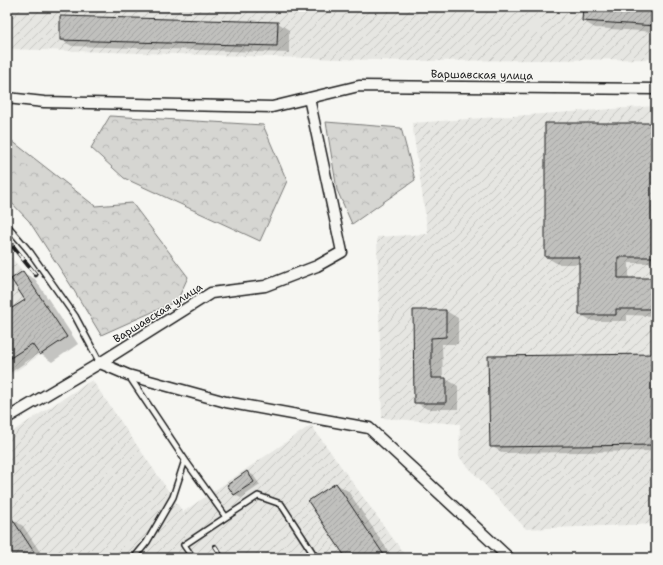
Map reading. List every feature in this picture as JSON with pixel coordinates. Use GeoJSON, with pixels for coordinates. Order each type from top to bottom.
{"type":"FeatureCollection","features":[{"type":"Feature","properties":{"kind":"street","name":"Варшавская улица"},"geometry":{"type":"LineString","coordinates":[[7,98],[44,102],[272,107],[359,86],[656,89]]}},
{"type":"Feature","properties":{"kind":"street","name":"Варшавская улица"},"geometry":{"type":"LineString","coordinates":[[7,418],[100,363],[211,294],[265,286],[317,266],[342,252],[309,98]]}},
{"type":"Feature","properties":{"kind":"street"},"geometry":{"type":"LineString","coordinates":[[100,363],[128,375],[226,402],[369,428],[509,558]]}},
{"type":"Feature","properties":{"kind":"lane"},"geometry":{"type":"LineString","coordinates":[[7,225],[30,252],[75,316],[100,363]]}},
{"type":"Feature","properties":{"kind":"lane"},"geometry":{"type":"LineString","coordinates":[[128,375],[185,460],[226,517]]}},
{"type":"Feature","properties":{"kind":"lane"},"geometry":{"type":"LineString","coordinates":[[134,558],[147,542],[173,497],[185,460]]}},
{"type":"Feature","properties":{"kind":"lane"},"geometry":{"type":"LineString","coordinates":[[192,558],[184,545],[258,496],[281,504],[316,558]]}},
{"type":"Feature","properties":{"kind":"shaded area"},"geometry":{"type":"Polygon","coordinates":[[[7,7],[656,7],[656,59],[409,61],[7,49],[7,7]]]}},
{"type":"Feature","properties":{"kind":"shaded area"},"geometry":{"type":"Polygon","coordinates":[[[656,106],[656,524],[526,529],[459,457],[460,424],[382,418],[377,237],[428,234],[412,123],[656,106]]]}},
{"type":"Feature","properties":{"kind":"shaded area"},"geometry":{"type":"Polygon","coordinates":[[[7,253],[23,271],[67,337],[7,377],[7,253]]]}},
{"type":"Feature","properties":{"kind":"shaded area"},"geometry":{"type":"Polygon","coordinates":[[[92,380],[183,512],[311,425],[407,558],[7,558],[7,435],[92,380]]]}},
{"type":"Feature","properties":{"kind":"green space"},"geometry":{"type":"Polygon","coordinates":[[[110,116],[263,125],[287,181],[260,241],[124,178],[91,148],[110,116]]]}},
{"type":"Feature","properties":{"kind":"green space"},"geometry":{"type":"Polygon","coordinates":[[[326,122],[401,128],[415,180],[352,224],[337,190],[326,122]]]}},
{"type":"Feature","properties":{"kind":"green space"},"geometry":{"type":"Polygon","coordinates":[[[7,137],[95,206],[132,203],[188,277],[177,301],[101,335],[29,221],[7,198],[7,137]]]}},
{"type":"Feature","properties":{"kind":"building"},"geometry":{"type":"Polygon","coordinates":[[[583,7],[656,7],[656,26],[582,21],[583,7]]]}},
{"type":"Feature","properties":{"kind":"building"},"geometry":{"type":"Polygon","coordinates":[[[60,16],[278,22],[277,46],[60,40],[60,16]]]}},
{"type":"Feature","properties":{"kind":"building"},"geometry":{"type":"Polygon","coordinates":[[[545,123],[656,123],[656,257],[618,257],[618,278],[656,278],[656,309],[616,309],[616,315],[579,315],[579,257],[545,257],[545,123]]]}},
{"type":"Feature","properties":{"kind":"building"},"geometry":{"type":"Polygon","coordinates":[[[23,271],[67,337],[40,355],[32,344],[7,360],[7,311],[25,300],[11,279],[23,271]]]}},
{"type":"Feature","properties":{"kind":"building"},"geometry":{"type":"Polygon","coordinates":[[[413,310],[446,310],[446,337],[431,338],[431,378],[446,378],[446,403],[414,403],[413,310]]]}},
{"type":"Feature","properties":{"kind":"building"},"geometry":{"type":"Polygon","coordinates":[[[656,354],[656,445],[490,447],[488,356],[656,354]]]}},
{"type":"Feature","properties":{"kind":"building"},"geometry":{"type":"Polygon","coordinates":[[[247,471],[254,482],[234,495],[227,485],[247,471]]]}},
{"type":"Feature","properties":{"kind":"building"},"geometry":{"type":"Polygon","coordinates":[[[336,483],[386,558],[346,558],[308,501],[336,483]]]}},
{"type":"Feature","properties":{"kind":"building"},"geometry":{"type":"Polygon","coordinates":[[[7,511],[38,558],[9,558],[7,555],[7,511]]]}},
{"type":"Feature","properties":{"kind":"railway"},"geometry":{"type":"LineString","coordinates":[[7,239],[36,275]]}},
{"type":"Feature","properties":{"kind":"railway"},"geometry":{"type":"LineString","coordinates":[[215,546],[223,558]]}}]}
